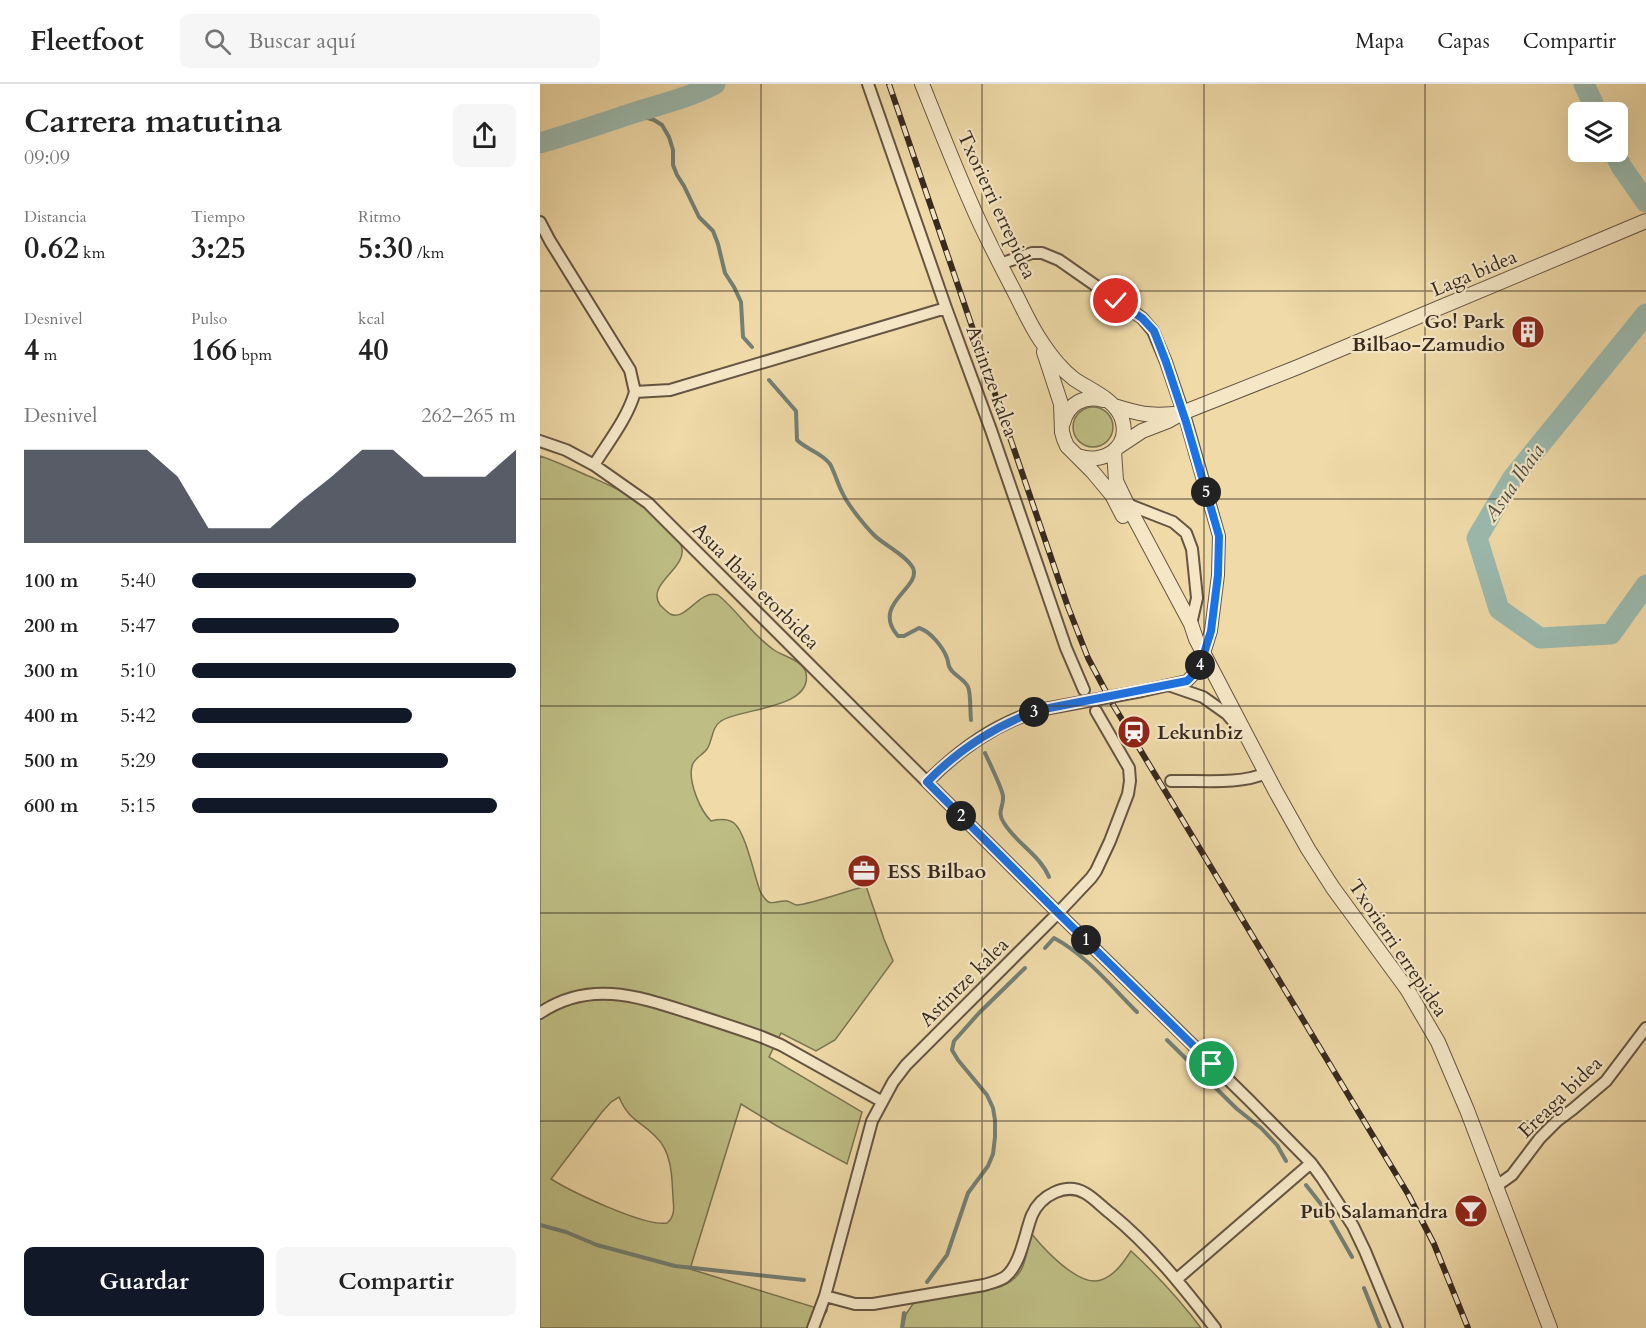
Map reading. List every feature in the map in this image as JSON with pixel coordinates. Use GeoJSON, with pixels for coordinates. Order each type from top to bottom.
{"type":"FeatureCollection","features":[{"type":"Feature","properties":{"kind":"street","name":"Astintze kalea"},"geometry":{"type":"LineString","coordinates":[[868,84],[1066,648],[1084,690]]}},
{"type":"Feature","properties":{"kind":"street","name":"Txorierri errepidea"},"geometry":{"type":"LineString","coordinates":[[922,84],[979,221],[1041,340],[1059,365],[1073,378],[1111,404],[1120,413],[1124,430],[1116,449],[1116,481],[1191,624],[1196,639],[1308,849],[1425,1018],[1449,1065],[1550,1328]]}},
{"type":"Feature","properties":{"kind":"street"},"geometry":{"type":"LineString","coordinates":[[540,222],[549,241],[630,370],[635,392],[626,415],[594,465]]}},
{"type":"Feature","properties":{"kind":"street","name":"Laga bidea"},"geometry":{"type":"LineString","coordinates":[[1182,413],[1308,363],[1643,222]]}},
{"type":"Feature","properties":{"kind":"street"},"geometry":{"type":"LineString","coordinates":[[927,782],[979,738],[1019,717],[1039,710],[1187,681],[1197,671],[1211,631],[1218,575],[1219,536],[1186,422],[1154,331],[1142,318],[1059,260],[1042,253],[1032,253],[1000,264]]}},
{"type":"Feature","properties":{"kind":"street"},"geometry":{"type":"LineString","coordinates":[[635,392],[670,390],[946,308]]}},
{"type":"Feature","properties":{"kind":"street","name":"Txorierri errepidea"},"geometry":{"type":"LineString","coordinates":[[1041,340],[1061,404],[1062,432],[1067,446],[1112,495],[1182,623],[1196,639]]}},
{"type":"Feature","properties":{"kind":"street"},"geometry":{"type":"LineString","coordinates":[[1062,425],[1068,411],[1079,401],[1093,398],[1144,415],[1182,413]]}},
{"type":"Feature","properties":{"kind":"street"},"geometry":{"type":"LineString","coordinates":[[1078,456],[1086,459],[1103,458],[1142,432],[1182,413]]}},
{"type":"Feature","properties":{"kind":"street","name":"Asua Ibaia etorbidea"},"geometry":{"type":"LineString","coordinates":[[540,441],[566,450],[594,465],[648,503],[1311,1163],[1353,1226],[1397,1328]]}},
{"type":"Feature","properties":{"kind":"street"},"geometry":{"type":"LineString","coordinates":[[1127,504],[1173,522],[1186,533],[1192,549],[1197,598],[1191,624]]}},
{"type":"Feature","properties":{"kind":"street"},"geometry":{"type":"LineString","coordinates":[[1168,685],[1203,697],[1227,714],[1247,735]]}},
{"type":"Feature","properties":{"kind":"street","name":"Astintze kalea"},"geometry":{"type":"LineString","coordinates":[[813,1328],[825,1296],[872,1121],[881,1101],[906,1065],[1058,913],[1096,871],[1128,794],[1130,781],[1129,768],[1096,711]]}},
{"type":"Feature","properties":{"kind":"street"},"geometry":{"type":"LineString","coordinates":[[1171,781],[1239,781],[1259,777],[1266,773]]}},
{"type":"Feature","properties":{"kind":"street"},"geometry":{"type":"LineString","coordinates":[[540,1013],[567,999],[587,995],[608,993],[642,998],[762,1036],[881,1101]]}},
{"type":"Feature","properties":{"kind":"street","name":"Ereaga bidea"},"geometry":{"type":"LineString","coordinates":[[1495,1187],[1512,1175],[1540,1138],[1557,1121],[1606,1081],[1646,1028]]}},
{"type":"Feature","properties":{"kind":"street"},"geometry":{"type":"LineString","coordinates":[[1177,1279],[1311,1163]]}},
{"type":"Feature","properties":{"kind":"street"},"geometry":{"type":"LineString","coordinates":[[825,1296],[855,1304],[873,1304],[997,1281],[1006,1277],[1012,1270],[1033,1213],[1041,1201],[1052,1193],[1070,1188],[1085,1193],[1108,1218],[1144,1242],[1177,1279],[1215,1328]]}},
{"type":"Feature","properties":{"kind":"green space"},"geometry":{"type":"Polygon","coordinates":[[[1093,407],[1107,413],[1113,427],[1107,441],[1093,447],[1079,441],[1073,427],[1079,413],[1093,407]]]}},
{"type":"Feature","properties":{"kind":"green space"},"geometry":{"type":"Polygon","coordinates":[[[540,456],[632,497],[644,505],[676,536],[682,553],[679,561],[662,582],[657,597],[660,605],[670,614],[682,614],[705,597],[711,594],[718,595],[766,644],[797,662],[804,669],[805,685],[798,694],[774,706],[731,717],[718,724],[707,749],[693,763],[691,773],[693,788],[699,803],[711,821],[729,820],[738,828],[746,845],[760,891],[769,902],[787,901],[801,905],[866,886],[893,961],[835,1040],[816,1051],[781,1033],[769,1057],[862,1112],[847,1164],[741,1104],[690,1269],[823,1310],[827,1305],[827,1311],[815,1328],[540,1328],[540,456]],[[619,1097],[611,1102],[551,1179],[591,1200],[626,1214],[643,1220],[667,1223],[673,1215],[674,1208],[668,1157],[661,1143],[631,1116],[619,1097]]]}},
{"type":"Feature","properties":{"kind":"green space"},"geometry":{"type":"Polygon","coordinates":[[[1031,1233],[1072,1273],[1092,1281],[1101,1280],[1115,1272],[1131,1251],[1168,1288],[1201,1328],[903,1328],[906,1314],[919,1295],[990,1290],[1010,1282],[1021,1271],[1024,1264],[1031,1233]]]}},
{"type":"Feature","properties":{"kind":"waterway","name":"Asua Ibaia"},"geometry":{"type":"LineString","coordinates":[[540,143],[684,97],[715,84]]}},
{"type":"Feature","properties":{"kind":"waterway","name":"Asua Ibaia"},"geometry":{"type":"LineString","coordinates":[[1584,84],[1592,102]]}},
{"type":"Feature","properties":{"kind":"waterway"},"geometry":{"type":"LineString","coordinates":[[632,113],[662,125],[669,137],[673,150],[673,165],[699,217],[713,231],[725,273],[741,302],[743,337],[752,347]]}},
{"type":"Feature","properties":{"kind":"waterway","name":"Asua Ibaia"},"geometry":{"type":"LineString","coordinates":[[1619,162],[1646,202]]}},
{"type":"Feature","properties":{"kind":"waterway","name":"Asua Ibaia"},"geometry":{"type":"LineString","coordinates":[[1646,314],[1512,479],[1477,538],[1499,609],[1540,638],[1611,634],[1646,585]]}},
{"type":"Feature","properties":{"kind":"waterway"},"geometry":{"type":"LineString","coordinates":[[769,380],[796,411],[797,440],[830,464],[845,499],[862,521],[874,535],[910,563],[913,568],[914,575],[911,583],[893,606],[890,615],[891,625],[898,636],[904,636],[919,628],[936,640],[948,660],[950,669],[968,687],[971,720]]}},
{"type":"Feature","properties":{"kind":"waterway"},"geometry":{"type":"LineString","coordinates":[[985,753],[1002,792],[1000,812],[1002,819],[1015,837],[1040,862],[1049,877]]}},
{"type":"Feature","properties":{"kind":"waterway"},"geometry":{"type":"LineString","coordinates":[[1045,948],[1054,938],[1066,945],[1098,972],[1137,1012]]}},
{"type":"Feature","properties":{"kind":"waterway"},"geometry":{"type":"LineString","coordinates":[[927,1282],[947,1255],[968,1193],[988,1166],[993,1154],[995,1137],[993,1108],[987,1095],[952,1050],[954,1041],[1025,968]]}},
{"type":"Feature","properties":{"kind":"waterway"},"geometry":{"type":"LineString","coordinates":[[1167,1040],[1237,1109],[1261,1128],[1277,1145],[1286,1161]]}},
{"type":"Feature","properties":{"kind":"waterway"},"geometry":{"type":"LineString","coordinates":[[1306,1185],[1324,1208],[1352,1257]]}},
{"type":"Feature","properties":{"kind":"waterway"},"geometry":{"type":"LineString","coordinates":[[540,1225],[566,1232],[597,1245],[675,1266],[804,1280]]}},
{"type":"Feature","properties":{"kind":"waterway"},"geometry":{"type":"LineString","coordinates":[[1364,1288],[1380,1328]]}},
{"type":"Feature","properties":{"kind":"waterway"},"geometry":{"type":"LineString","coordinates":[[902,1328],[904,1313]]}},
{"type":"Feature","properties":{"kind":"railway"},"geometry":{"type":"LineString","coordinates":[[889,84],[1068,607],[1088,658],[1112,703],[1408,1194],[1434,1244],[1468,1328]]}},
{"type":"Feature","properties":{"kind":"place","name":"Go! Park Bilbao-Zamudio"},"geometry":{"type":"Point","coordinates":[1528,332]}},
{"type":"Feature","properties":{"kind":"place","name":"Lekunbiz"},"geometry":{"type":"Point","coordinates":[1134,732]}},
{"type":"Feature","properties":{"kind":"place","name":"ESS Bilbao"},"geometry":{"type":"Point","coordinates":[864,871]}},
{"type":"Feature","properties":{"kind":"place","name":"Pub Salamandra"},"geometry":{"type":"Point","coordinates":[1471,1211]}},
{"type":"Feature","properties":{"kind":"route"},"geometry":{"type":"LineString","coordinates":[[1116,301],[1142,318],[1154,331],[1186,422],[1219,536],[1218,575],[1211,631],[1200,666],[1187,681],[1039,710],[1019,717],[979,738],[927,782],[1212,1064]]}}]}
